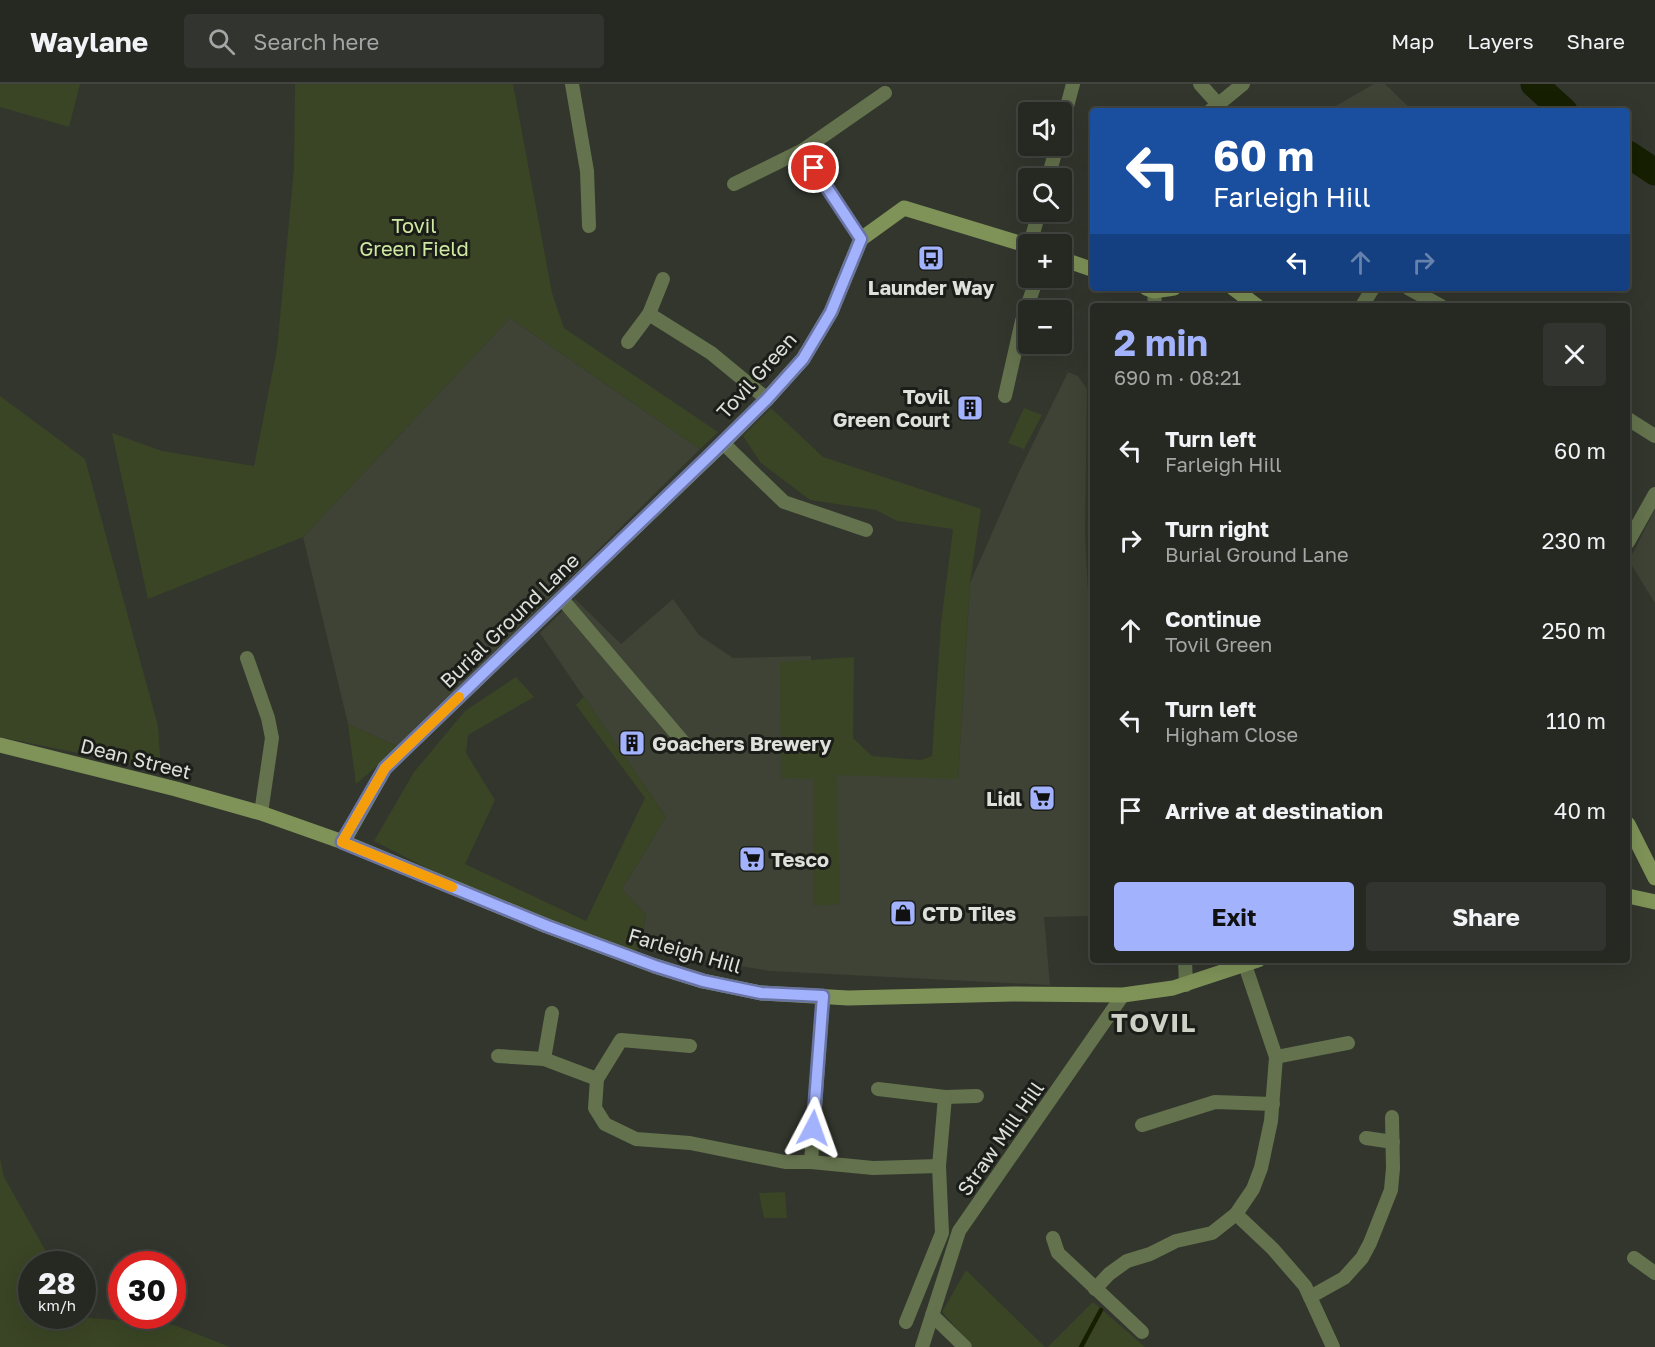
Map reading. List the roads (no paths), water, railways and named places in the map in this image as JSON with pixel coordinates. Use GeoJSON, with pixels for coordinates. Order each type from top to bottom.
{"type":"FeatureCollection","features":[{"type":"Feature","properties":{"kind":"main road"},"geometry":{"type":"LineString","coordinates":[[861,239],[904,208],[1018,242]]}},
{"type":"Feature","properties":{"kind":"main road","name":"Tovil Green"},"geometry":{"type":"LineString","coordinates":[[723,443],[803,359],[831,312],[861,239]]}},
{"type":"Feature","properties":{"kind":"main road"},"geometry":{"type":"LineString","coordinates":[[1072,262],[1090,269]]}},
{"type":"Feature","properties":{"kind":"main road"},"geometry":{"type":"LineString","coordinates":[[1237,291],[1253,303]]}},
{"type":"Feature","properties":{"kind":"main road","name":"Burial Ground Lane"},"geometry":{"type":"LineString","coordinates":[[342,842],[385,768],[723,443]]}},
{"type":"Feature","properties":{"kind":"main road","name":"Dean Street"},"geometry":{"type":"LineString","coordinates":[[0,745],[165,786],[261,813]]}},
{"type":"Feature","properties":{"kind":"main road","name":"Farleigh Hill"},"geometry":{"type":"LineString","coordinates":[[261,813],[342,842],[547,926],[655,966],[703,981],[761,993],[823,996],[1124,995],[1186,985],[1252,963]]}},
{"type":"Feature","properties":{"kind":"main road"},"geometry":{"type":"LineString","coordinates":[[1630,828],[1655,878]]}},
{"type":"Feature","properties":{"kind":"main road"},"geometry":{"type":"LineString","coordinates":[[1630,896],[1655,902]]}},
{"type":"Feature","properties":{"kind":"street"},"geometry":{"type":"LineString","coordinates":[[572,84],[587,171],[589,226]]}},
{"type":"Feature","properties":{"kind":"street"},"geometry":{"type":"LineString","coordinates":[[1068,102],[1073,84]]}},
{"type":"Feature","properties":{"kind":"street"},"geometry":{"type":"LineString","coordinates":[[1200,84],[1214,107],[1243,84]]}},
{"type":"Feature","properties":{"kind":"street"},"geometry":{"type":"LineString","coordinates":[[734,184],[803,150],[885,93]]}},
{"type":"Feature","properties":{"kind":"street"},"geometry":{"type":"LineString","coordinates":[[803,150],[861,239]]}},
{"type":"Feature","properties":{"kind":"street"},"geometry":{"type":"LineString","coordinates":[[628,342],[649,314],[663,279]]}},
{"type":"Feature","properties":{"kind":"street"},"geometry":{"type":"LineString","coordinates":[[1005,396],[1022,321],[1033,288]]}},
{"type":"Feature","properties":{"kind":"street"},"geometry":{"type":"LineString","coordinates":[[1414,291],[1436,303]]}},
{"type":"Feature","properties":{"kind":"street"},"geometry":{"type":"LineString","coordinates":[[649,314],[711,354],[767,399]]}},
{"type":"Feature","properties":{"kind":"street"},"geometry":{"type":"LineString","coordinates":[[1630,420],[1655,436]]}},
{"type":"Feature","properties":{"kind":"street"},"geometry":{"type":"LineString","coordinates":[[723,443],[784,502],[866,530]]}},
{"type":"Feature","properties":{"kind":"street"},"geometry":{"type":"LineString","coordinates":[[1630,538],[1655,494]]}},
{"type":"Feature","properties":{"kind":"street"},"geometry":{"type":"LineString","coordinates":[[562,599],[685,744]]}},
{"type":"Feature","properties":{"kind":"street"},"geometry":{"type":"LineString","coordinates":[[247,658],[272,738],[261,813]]}},
{"type":"Feature","properties":{"kind":"street"},"geometry":{"type":"LineString","coordinates":[[1185,963],[1186,985]]}},
{"type":"Feature","properties":{"kind":"street"},"geometry":{"type":"LineString","coordinates":[[1095,1289],[1109,1274],[1127,1261],[1150,1254],[1176,1241],[1212,1233],[1236,1214],[1253,1189],[1261,1168],[1274,1104],[1276,1057],[1252,963]]}},
{"type":"Feature","properties":{"kind":"street","name":"Straw Mill Hill"},"geometry":{"type":"LineString","coordinates":[[922,1347],[959,1231],[1124,995]]}},
{"type":"Feature","properties":{"kind":"street"},"geometry":{"type":"LineString","coordinates":[[811,1162],[823,996]]}},
{"type":"Feature","properties":{"kind":"street"},"geometry":{"type":"LineString","coordinates":[[544,1059],[552,1013]]}},
{"type":"Feature","properties":{"kind":"street"},"geometry":{"type":"LineString","coordinates":[[690,1046],[621,1040],[597,1079],[595,1108],[604,1124],[636,1139],[690,1143],[785,1162],[873,1168],[939,1166]]}},
{"type":"Feature","properties":{"kind":"street"},"geometry":{"type":"LineString","coordinates":[[1276,1057],[1348,1043]]}},
{"type":"Feature","properties":{"kind":"street"},"geometry":{"type":"LineString","coordinates":[[498,1056],[544,1059],[597,1079]]}},
{"type":"Feature","properties":{"kind":"street"},"geometry":{"type":"LineString","coordinates":[[878,1089],[945,1096],[977,1096]]}},
{"type":"Feature","properties":{"kind":"street"},"geometry":{"type":"LineString","coordinates":[[906,1322],[942,1233],[939,1166],[945,1096]]}},
{"type":"Feature","properties":{"kind":"street"},"geometry":{"type":"LineString","coordinates":[[1142,1125],[1215,1102],[1274,1104]]}},
{"type":"Feature","properties":{"kind":"street"},"geometry":{"type":"LineString","coordinates":[[1310,1297],[1344,1278],[1362,1258],[1391,1190],[1392,1117]]}},
{"type":"Feature","properties":{"kind":"street"},"geometry":{"type":"LineString","coordinates":[[1366,1138],[1393,1142]]}},
{"type":"Feature","properties":{"kind":"street"},"geometry":{"type":"LineString","coordinates":[[1236,1214],[1305,1286],[1333,1347]]}},
{"type":"Feature","properties":{"kind":"street"},"geometry":{"type":"LineString","coordinates":[[1053,1238],[1058,1253],[1142,1332]]}},
{"type":"Feature","properties":{"kind":"street"},"geometry":{"type":"LineString","coordinates":[[1634,1258],[1655,1273]]}},
{"type":"Feature","properties":{"kind":"street"},"geometry":{"type":"LineString","coordinates":[[932,1315],[965,1347]]}},
{"type":"Feature","properties":{"kind":"waterway"},"geometry":{"type":"LineString","coordinates":[[1534,84],[1561,108]]}},
{"type":"Feature","properties":{"kind":"waterway"},"geometry":{"type":"LineString","coordinates":[[1630,155],[1655,172]]}},
{"type":"Feature","properties":{"kind":"waterway"},"geometry":{"type":"LineString","coordinates":[[1081,1347],[1101,1310]]}},
{"type":"Feature","properties":{"kind":"place","name":"Launder Way"},"geometry":{"type":"Point","coordinates":[931,258]}},
{"type":"Feature","properties":{"kind":"place","name":"Tovil Green Court"},"geometry":{"type":"Point","coordinates":[970,408]}},
{"type":"Feature","properties":{"kind":"place","name":"Goachers Brewery"},"geometry":{"type":"Point","coordinates":[632,743]}},
{"type":"Feature","properties":{"kind":"place","name":"Lidl"},"geometry":{"type":"Point","coordinates":[1042,798]}},
{"type":"Feature","properties":{"kind":"place","name":"Tesco"},"geometry":{"type":"Point","coordinates":[752,859]}},
{"type":"Feature","properties":{"kind":"place","name":"CTD Tiles"},"geometry":{"type":"Point","coordinates":[903,913]}},
{"type":"Feature","properties":{"kind":"district","name":"TOVIL"},"geometry":{"type":"Point","coordinates":[1154,1022]}},
{"type":"Feature","properties":{"kind":"park label","name":"Tovil Green Field"},"geometry":{"type":"Point","coordinates":[414,236]}}]}
